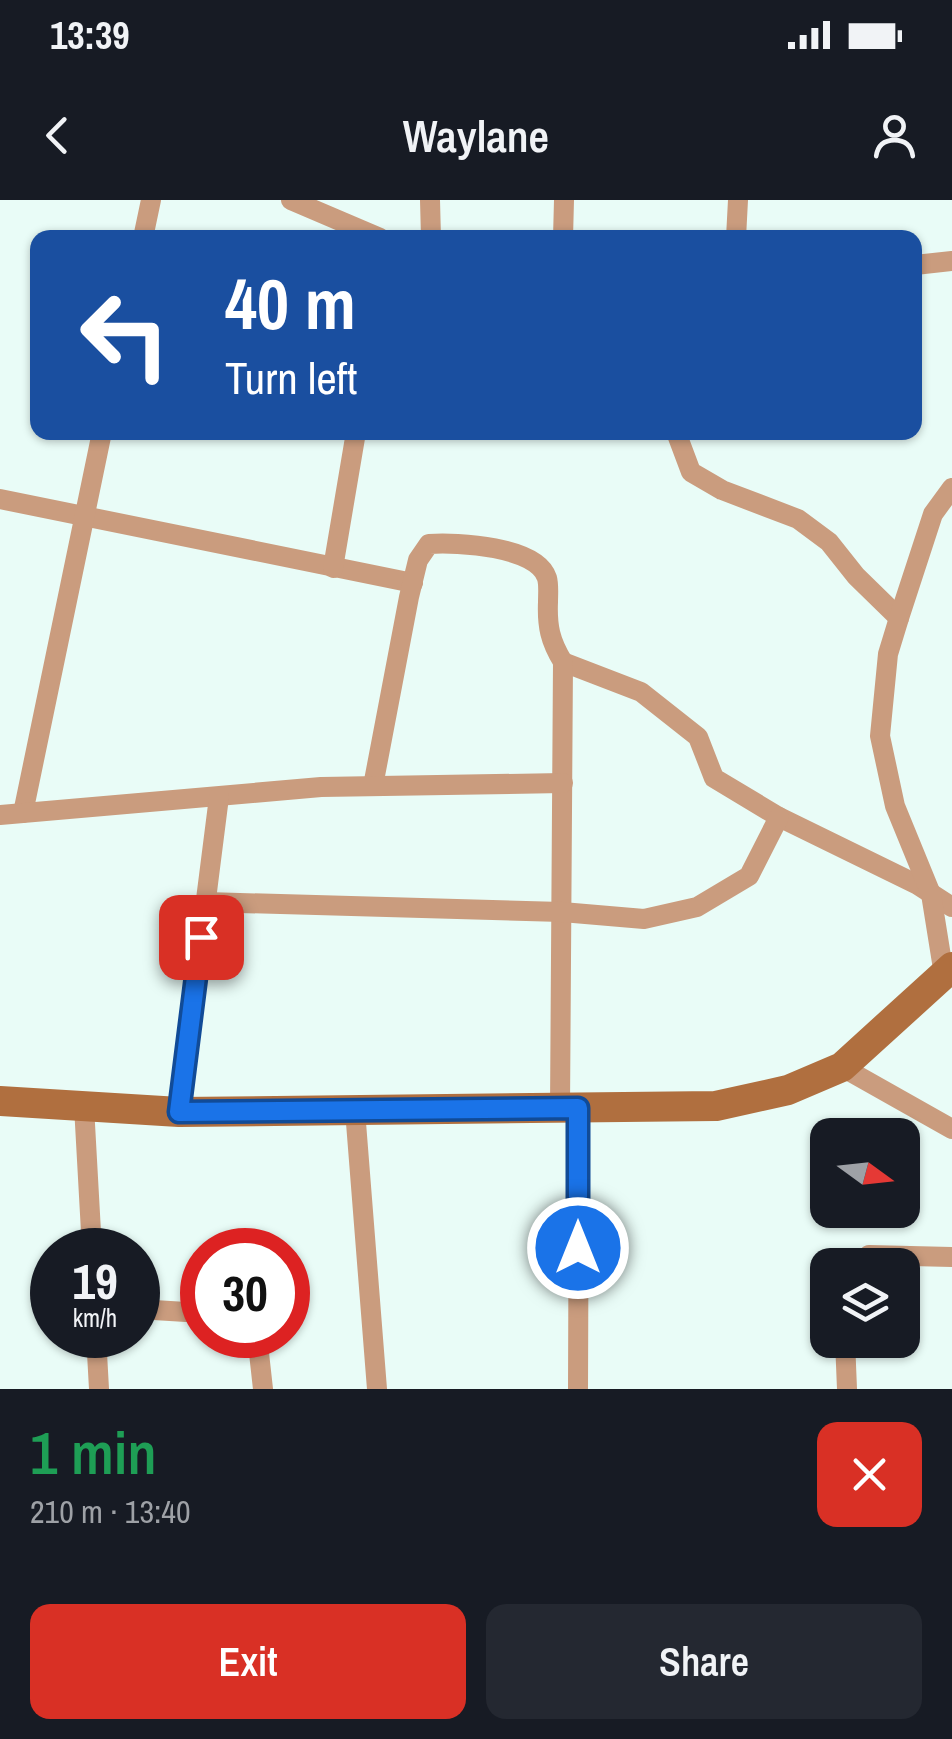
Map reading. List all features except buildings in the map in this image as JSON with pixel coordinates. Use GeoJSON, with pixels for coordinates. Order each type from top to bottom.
{"type":"FeatureCollection","features":[{"type":"Feature","properties":{"kind":"street"},"geometry":{"type":"LineString","coordinates":[[144,230],[150,200]]}},
{"type":"Feature","properties":{"kind":"street"},"geometry":{"type":"LineString","coordinates":[[291,200],[361,230]]}},
{"type":"Feature","properties":{"kind":"street"},"geometry":{"type":"LineString","coordinates":[[430,200],[430,230]]}},
{"type":"Feature","properties":{"kind":"street"},"geometry":{"type":"LineString","coordinates":[[563,230],[564,200]]}},
{"type":"Feature","properties":{"kind":"street"},"geometry":{"type":"LineString","coordinates":[[736,230],[738,200]]}},
{"type":"Feature","properties":{"kind":"street"},"geometry":{"type":"LineString","coordinates":[[922,264],[952,261]]}},
{"type":"Feature","properties":{"kind":"street"},"geometry":{"type":"LineString","coordinates":[[23,814],[100,440]]}},
{"type":"Feature","properties":{"kind":"street"},"geometry":{"type":"LineString","coordinates":[[333,568],[355,440]]}},
{"type":"Feature","properties":{"kind":"street"},"geometry":{"type":"LineString","coordinates":[[679,440],[691,472],[722,490],[798,520],[830,542],[856,576],[898,618]]}},
{"type":"Feature","properties":{"kind":"street"},"geometry":{"type":"LineString","coordinates":[[0,1101],[179,1112],[716,1106],[788,1090],[842,1067],[948,971],[931,894],[896,806],[880,736],[888,654],[898,618],[933,514],[952,488]]}},
{"type":"Feature","properties":{"kind":"street"},"geometry":{"type":"LineString","coordinates":[[0,499],[413,582]]}},
{"type":"Feature","properties":{"kind":"street"},"geometry":{"type":"LineString","coordinates":[[373,786],[418,560],[430,544],[472,544],[502,550],[540,566],[548,580],[547,630],[564,662],[562,912],[578,1389]]}},
{"type":"Feature","properties":{"kind":"street"},"geometry":{"type":"LineString","coordinates":[[564,662],[640,692],[698,736],[714,778],[779,818],[952,907]]}},
{"type":"Feature","properties":{"kind":"street"},"geometry":{"type":"LineString","coordinates":[[0,815],[321,787],[563,782]]}},
{"type":"Feature","properties":{"kind":"street"},"geometry":{"type":"LineString","coordinates":[[179,1112],[219,797]]}},
{"type":"Feature","properties":{"kind":"street"},"geometry":{"type":"LineString","coordinates":[[206,902],[562,912],[644,919],[697,907],[749,876],[779,818]]}},
{"type":"Feature","properties":{"kind":"street"},"geometry":{"type":"LineString","coordinates":[[842,1067],[952,1129]]}},
{"type":"Feature","properties":{"kind":"street"},"geometry":{"type":"LineString","coordinates":[[84,1106],[91,1228]]}},
{"type":"Feature","properties":{"kind":"street"},"geometry":{"type":"LineString","coordinates":[[355,1110],[377,1389]]}},
{"type":"Feature","properties":{"kind":"street"},"geometry":{"type":"LineString","coordinates":[[920,1256],[952,1257]]}},
{"type":"Feature","properties":{"kind":"street"},"geometry":{"type":"LineString","coordinates":[[98,1358],[100,1389]]}},
{"type":"Feature","properties":{"kind":"street"},"geometry":{"type":"LineString","coordinates":[[260,1358],[263,1389]]}},
{"type":"Feature","properties":{"kind":"street"},"geometry":{"type":"LineString","coordinates":[[846,1358],[848,1389]]}},
{"type":"Feature","properties":{"kind":"route"},"geometry":{"type":"LineString","coordinates":[[201,937],[179,1112],[578,1108],[578,1248]]}}]}
